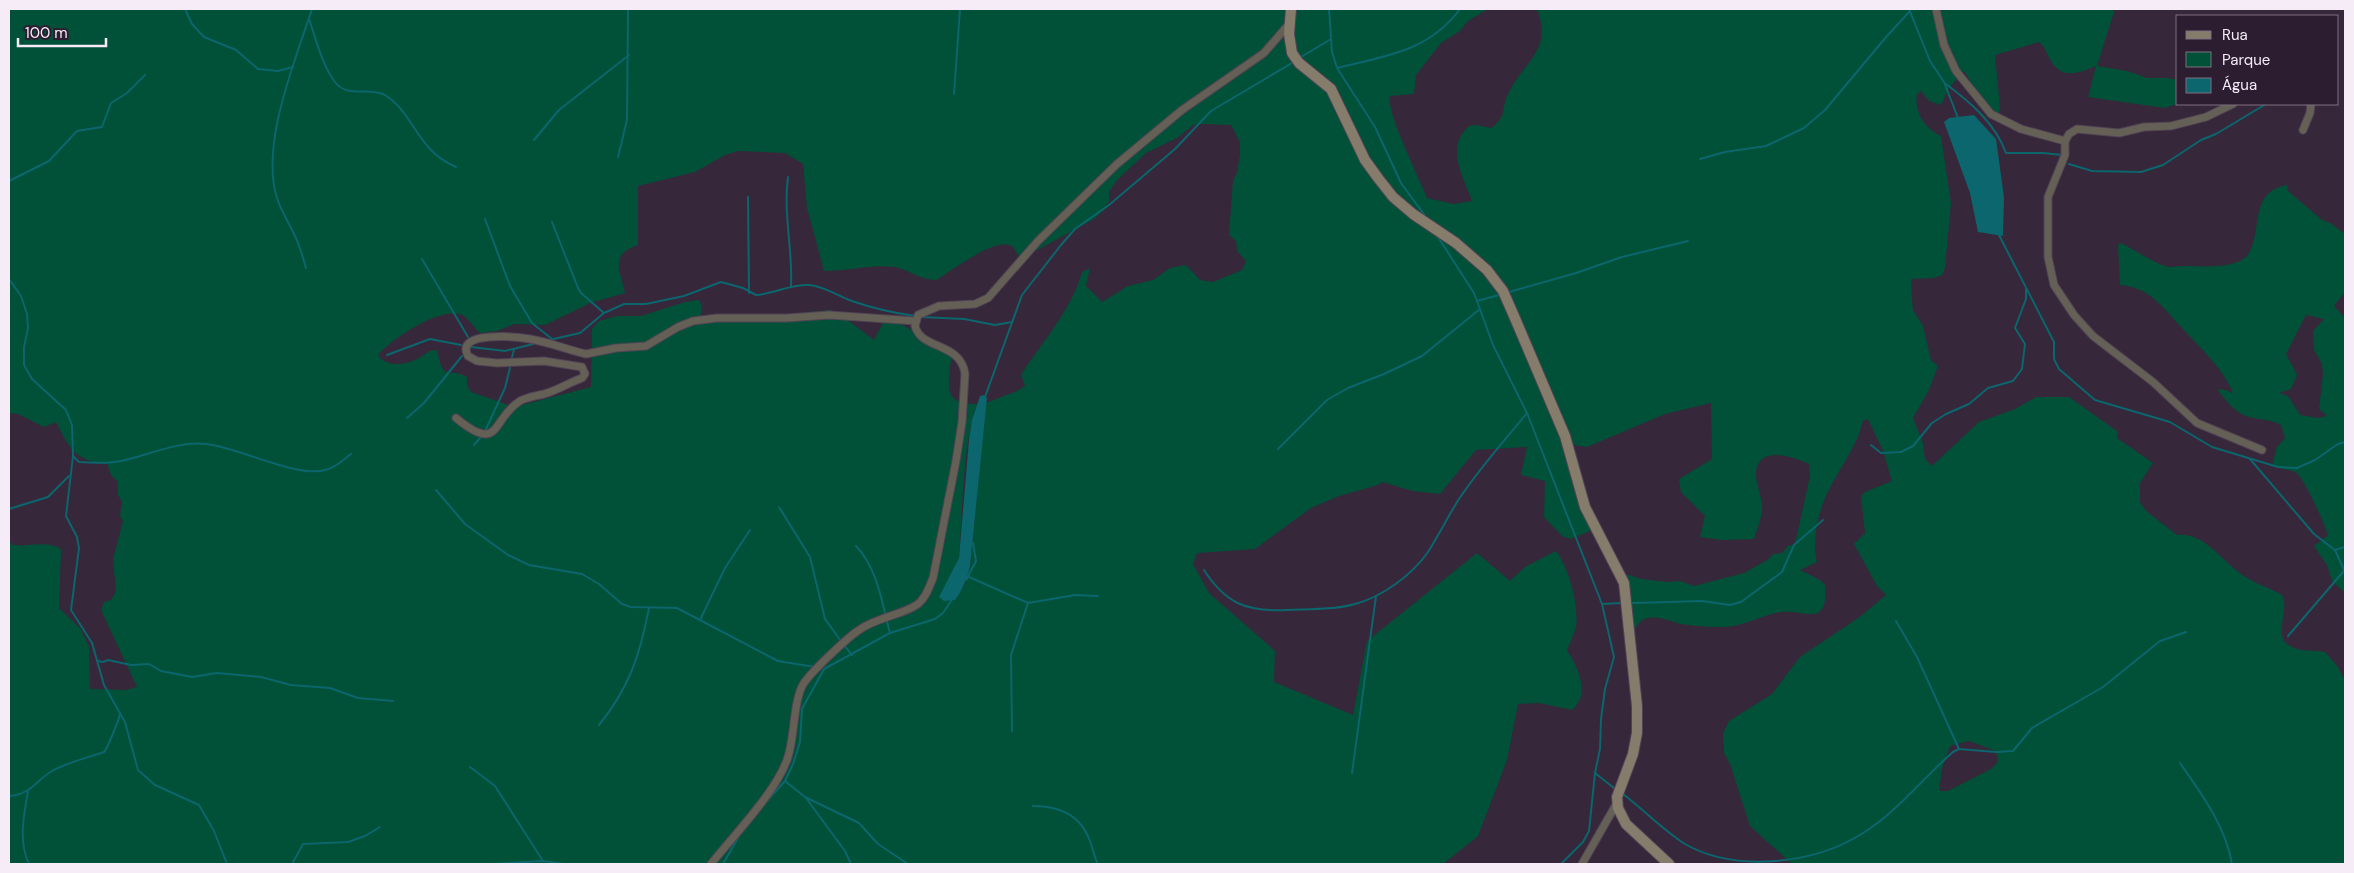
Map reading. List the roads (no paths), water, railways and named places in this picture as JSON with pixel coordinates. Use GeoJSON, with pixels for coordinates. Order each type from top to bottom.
{"type":"FeatureCollection","features":[{"type":"Feature","properties":{"kind":"street"},"geometry":{"type":"LineString","coordinates":[[1291,9],[1289,24],[1292,53],[1299,63],[1326,83],[1335,94],[1365,160],[1388,191],[1413,214],[1456,242],[1487,270],[1503,291],[1566,436],[1585,507],[1624,583],[1637,706],[1637,733],[1633,754],[1618,791],[1617,803],[1582,864]]}},
{"type":"Feature","properties":{"kind":"street"},"geometry":{"type":"LineString","coordinates":[[1936,9],[1944,45],[1956,71],[1991,114],[2021,129],[2065,140]]}},
{"type":"Feature","properties":{"kind":"street"},"geometry":{"type":"LineString","coordinates":[[711,864],[774,787],[782,772],[794,736],[798,700],[804,682],[858,630],[879,618],[918,604],[926,594],[933,578],[956,461],[962,422],[965,374],[964,367],[958,357],[919,334],[915,326],[918,315],[932,308],[975,304],[988,298],[1038,241],[1117,164],[1182,110],[1264,53],[1289,24]]}},
{"type":"Feature","properties":{"kind":"street"},"geometry":{"type":"LineString","coordinates":[[2231,105],[2206,117],[2185,124],[2144,127],[2119,133],[2077,129],[2069,134],[2065,140],[2065,154],[2049,192],[2047,209],[2049,268],[2054,285],[2074,315],[2092,336],[2153,382],[2197,423],[2262,450]]}},
{"type":"Feature","properties":{"kind":"street"},"geometry":{"type":"LineString","coordinates":[[2303,130],[2312,105]]}},
{"type":"Feature","properties":{"kind":"street"},"geometry":{"type":"LineString","coordinates":[[456,418],[474,432],[492,432],[518,402],[549,392],[582,378],[585,374],[582,367],[560,362],[477,361],[468,356],[465,350],[466,345],[474,340],[512,337],[532,340],[586,354],[595,354],[616,348],[646,346],[678,327],[694,321],[717,318],[787,318],[829,314],[916,321]]}},
{"type":"Feature","properties":{"kind":"street"},"geometry":{"type":"LineString","coordinates":[[1617,803],[1626,824],[1669,864]]}},
{"type":"Feature","properties":{"kind":"water"},"geometry":{"type":"Polygon","coordinates":[[[1974,115],[1996,139],[2004,197],[2003,236],[1978,232],[1970,193],[1944,122],[1949,118],[1974,115]]]}},
{"type":"Feature","properties":{"kind":"water"},"geometry":{"type":"Polygon","coordinates":[[[984,395],[987,398],[970,566],[968,575],[955,600],[944,601],[939,597],[959,558],[972,420],[980,396],[984,395]]]}},
{"type":"Feature","properties":{"kind":"waterway"},"geometry":{"type":"LineString","coordinates":[[185,9],[192,24],[204,37],[236,50],[258,69],[278,71],[293,67]]}},
{"type":"Feature","properties":{"kind":"waterway"},"geometry":{"type":"LineString","coordinates":[[306,268],[297,240],[277,198],[273,177],[273,153],[282,103],[312,9]]}},
{"type":"Feature","properties":{"kind":"waterway"},"geometry":{"type":"LineString","coordinates":[[618,157],[627,120],[628,9]]}},
{"type":"Feature","properties":{"kind":"waterway"},"geometry":{"type":"LineString","coordinates":[[954,94],[960,9]]}},
{"type":"Feature","properties":{"kind":"waterway"},"geometry":{"type":"LineString","coordinates":[[1329,9],[1332,52],[1337,68],[1375,127],[1401,183],[1426,217]]}},
{"type":"Feature","properties":{"kind":"waterway"},"geometry":{"type":"LineString","coordinates":[[1337,68],[1389,55],[1420,43],[1434,35],[1460,9]]}},
{"type":"Feature","properties":{"kind":"waterway"},"geometry":{"type":"LineString","coordinates":[[1909,9],[1930,61],[1944,82],[1958,118]]}},
{"type":"Feature","properties":{"kind":"waterway"},"geometry":{"type":"LineString","coordinates":[[1700,159],[1725,152],[1766,146],[1804,128],[1825,110],[1910,11]]}},
{"type":"Feature","properties":{"kind":"waterway"},"geometry":{"type":"LineString","coordinates":[[309,19],[323,60],[335,82],[346,90],[385,95],[403,112],[432,151],[456,167]]}},
{"type":"Feature","properties":{"kind":"waterway"},"geometry":{"type":"LineString","coordinates":[[1301,57],[1331,39]]}},
{"type":"Feature","properties":{"kind":"waterway"},"geometry":{"type":"LineString","coordinates":[[534,140],[559,110],[629,55]]}},
{"type":"Feature","properties":{"kind":"waterway"},"geometry":{"type":"LineString","coordinates":[[985,397],[1022,295],[1075,229],[1109,205],[1175,149],[1211,111],[1292,63]]}},
{"type":"Feature","properties":{"kind":"waterway"},"geometry":{"type":"LineString","coordinates":[[9,181],[49,161],[77,131],[102,127],[111,103],[127,93],[145,75]]}},
{"type":"Feature","properties":{"kind":"waterway"},"geometry":{"type":"LineString","coordinates":[[1946,84],[1973,106],[1989,123],[2006,153],[2062,155]]}},
{"type":"Feature","properties":{"kind":"waterway"},"geometry":{"type":"LineString","coordinates":[[2069,164],[2092,171],[2141,172],[2163,165],[2201,140],[2216,134],[2264,105]]}},
{"type":"Feature","properties":{"kind":"waterway"},"geometry":{"type":"LineString","coordinates":[[788,177],[787,205],[791,286]]}},
{"type":"Feature","properties":{"kind":"waterway"},"geometry":{"type":"LineString","coordinates":[[748,197],[749,293]]}},
{"type":"Feature","properties":{"kind":"waterway"},"geometry":{"type":"LineString","coordinates":[[485,219],[510,286],[532,323],[552,339]]}},
{"type":"Feature","properties":{"kind":"waterway"},"geometry":{"type":"LineString","coordinates":[[552,222],[578,288],[581,293],[604,313]]}},
{"type":"Feature","properties":{"kind":"waterway"},"geometry":{"type":"LineString","coordinates":[[1998,233],[2054,342],[2054,359],[2059,369],[2095,400],[2170,422],[2212,447],[2278,467],[2297,468],[2315,460],[2338,444],[2345,442]]}},
{"type":"Feature","properties":{"kind":"waterway"},"geometry":{"type":"LineString","coordinates":[[1438,237],[1474,293],[1493,345],[1527,413],[1602,604],[1614,657],[1605,689],[1600,749],[1595,773],[1589,831],[1583,842],[1561,864]]}},
{"type":"Feature","properties":{"kind":"waterway"},"geometry":{"type":"LineString","coordinates":[[1509,292],[1576,273],[1622,257],[1688,241]]}},
{"type":"Feature","properties":{"kind":"waterway"},"geometry":{"type":"LineString","coordinates":[[422,259],[468,337]]}},
{"type":"Feature","properties":{"kind":"waterway"},"geometry":{"type":"LineString","coordinates":[[9,279],[21,296],[27,314],[28,328],[24,347],[24,365],[32,379],[66,410],[72,425],[73,456],[66,516],[77,537],[79,548],[71,610],[92,643],[104,685],[125,722],[138,770],[155,785],[199,805],[214,831],[227,864]]}},
{"type":"Feature","properties":{"kind":"waterway"},"geometry":{"type":"LineString","coordinates":[[549,340],[580,333],[604,313],[624,304],[646,304],[684,296],[721,282],[743,288],[756,295],[795,286],[815,286],[867,306],[915,316]]}},
{"type":"Feature","properties":{"kind":"waterway"},"geometry":{"type":"LineString","coordinates":[[1871,445],[1881,453],[1901,452],[1913,446],[1932,423],[1946,414],[1969,404],[1988,388],[2013,381],[2022,369],[2025,344],[2015,328],[2026,299],[2026,289]]}},
{"type":"Feature","properties":{"kind":"waterway"},"geometry":{"type":"LineString","coordinates":[[1477,301],[1499,295]]}},
{"type":"Feature","properties":{"kind":"waterway"},"geometry":{"type":"LineString","coordinates":[[1278,449],[1327,400],[1348,388],[1422,356],[1480,309]]}},
{"type":"Feature","properties":{"kind":"waterway"},"geometry":{"type":"LineString","coordinates":[[920,317],[964,319],[995,325],[1012,322]]}},
{"type":"Feature","properties":{"kind":"waterway"},"geometry":{"type":"LineString","coordinates":[[387,355],[430,339],[461,345]]}},
{"type":"Feature","properties":{"kind":"waterway"},"geometry":{"type":"LineString","coordinates":[[471,347],[505,351],[533,344]]}},
{"type":"Feature","properties":{"kind":"waterway"},"geometry":{"type":"LineString","coordinates":[[512,357],[514,350]]}},
{"type":"Feature","properties":{"kind":"waterway"},"geometry":{"type":"LineString","coordinates":[[407,418],[424,403],[462,356]]}},
{"type":"Feature","properties":{"kind":"waterway"},"geometry":{"type":"LineString","coordinates":[[486,429],[505,388],[510,368]]}},
{"type":"Feature","properties":{"kind":"waterway"},"geometry":{"type":"LineString","coordinates":[[1204,570],[1212,582],[1229,598],[1239,604],[1260,609],[1287,610],[1339,607],[1355,604],[1376,596],[1396,584],[1421,561],[1467,488],[1527,413]]}},
{"type":"Feature","properties":{"kind":"waterway"},"geometry":{"type":"LineString","coordinates":[[474,445],[480,438]]}},
{"type":"Feature","properties":{"kind":"waterway"},"geometry":{"type":"LineString","coordinates":[[73,456],[79,462],[110,463],[174,446],[206,444],[234,450],[283,466],[313,471],[332,468],[351,454]]}},
{"type":"Feature","properties":{"kind":"waterway"},"geometry":{"type":"LineString","coordinates":[[2250,459],[2314,534],[2335,550],[2345,572]]}},
{"type":"Feature","properties":{"kind":"waterway"},"geometry":{"type":"LineString","coordinates":[[9,509],[48,497],[69,476]]}},
{"type":"Feature","properties":{"kind":"waterway"},"geometry":{"type":"LineString","coordinates":[[436,490],[465,524],[508,555],[529,565],[582,574],[599,584],[622,604],[631,607],[677,608],[778,661],[815,667]]}},
{"type":"Feature","properties":{"kind":"waterway"},"geometry":{"type":"LineString","coordinates":[[779,507],[810,557],[825,619],[841,641]]}},
{"type":"Feature","properties":{"kind":"waterway"},"geometry":{"type":"LineString","coordinates":[[1633,603],[1702,601],[1730,605],[1741,602],[1782,572],[1794,545],[1823,520]]}},
{"type":"Feature","properties":{"kind":"waterway"},"geometry":{"type":"LineString","coordinates":[[700,620],[725,568],[750,530]]}},
{"type":"Feature","properties":{"kind":"waterway"},"geometry":{"type":"LineString","coordinates":[[966,580],[976,561],[973,543]]}},
{"type":"Feature","properties":{"kind":"waterway"},"geometry":{"type":"LineString","coordinates":[[856,546],[874,576],[890,633]]}},
{"type":"Feature","properties":{"kind":"waterway"},"geometry":{"type":"LineString","coordinates":[[2335,550],[2345,547]]}},
{"type":"Feature","properties":{"kind":"waterway"},"geometry":{"type":"LineString","coordinates":[[2288,636],[2343,572]]}},
{"type":"Feature","properties":{"kind":"waterway"},"geometry":{"type":"LineString","coordinates":[[969,577],[1028,603],[1075,595],[1098,596]]}},
{"type":"Feature","properties":{"kind":"waterway"},"geometry":{"type":"LineString","coordinates":[[1352,773],[1376,596]]}},
{"type":"Feature","properties":{"kind":"waterway"},"geometry":{"type":"LineString","coordinates":[[767,801],[785,781],[793,764],[800,742],[802,709],[824,669],[890,633],[935,619],[943,613],[953,598]]}},
{"type":"Feature","properties":{"kind":"waterway"},"geometry":{"type":"LineString","coordinates":[[1012,731],[1011,655],[1028,603]]}},
{"type":"Feature","properties":{"kind":"waterway"},"geometry":{"type":"LineString","coordinates":[[1602,604],[1622,603]]}},
{"type":"Feature","properties":{"kind":"waterway"},"geometry":{"type":"LineString","coordinates":[[599,725],[618,698],[632,670],[642,641],[649,608]]}},
{"type":"Feature","properties":{"kind":"waterway"},"geometry":{"type":"LineString","coordinates":[[1896,621],[1917,657],[1959,749]]}},
{"type":"Feature","properties":{"kind":"waterway"},"geometry":{"type":"LineString","coordinates":[[1623,794],[1685,844],[1705,853],[1728,859],[1775,861],[1799,858],[1822,852],[1844,844],[1875,825],[1898,806],[1953,752],[1959,749],[1996,752],[2013,751],[2032,728],[2103,687],[2160,641],[2186,632]]}},
{"type":"Feature","properties":{"kind":"waterway"},"geometry":{"type":"LineString","coordinates":[[844,645],[852,655]]}},
{"type":"Feature","properties":{"kind":"waterway"},"geometry":{"type":"LineString","coordinates":[[98,661],[108,660],[131,665],[149,664],[161,671],[192,677],[217,673],[261,677],[291,685],[330,688],[358,698],[393,701]]}},
{"type":"Feature","properties":{"kind":"waterway"},"geometry":{"type":"LineString","coordinates":[[9,796],[23,793],[58,768],[104,752],[120,713]]}},
{"type":"Feature","properties":{"kind":"waterway"},"geometry":{"type":"LineString","coordinates":[[2180,763],[2212,811],[2229,850],[2232,864]]}},
{"type":"Feature","properties":{"kind":"waterway"},"geometry":{"type":"LineString","coordinates":[[470,767],[495,786],[543,861]]}},
{"type":"Feature","properties":{"kind":"waterway"},"geometry":{"type":"LineString","coordinates":[[1595,773],[1614,788]]}},
{"type":"Feature","properties":{"kind":"waterway"},"geometry":{"type":"LineString","coordinates":[[785,781],[805,797],[859,823],[878,844],[908,864]]}},
{"type":"Feature","properties":{"kind":"waterway"},"geometry":{"type":"LineString","coordinates":[[28,791],[23,837],[29,864]]}},
{"type":"Feature","properties":{"kind":"waterway"},"geometry":{"type":"LineString","coordinates":[[806,798],[845,851],[851,864]]}},
{"type":"Feature","properties":{"kind":"waterway"},"geometry":{"type":"LineString","coordinates":[[1033,806],[1061,810],[1075,818],[1086,832],[1098,864]]}},
{"type":"Feature","properties":{"kind":"waterway"},"geometry":{"type":"LineString","coordinates":[[292,864],[303,844],[348,842],[365,836],[380,827]]}},
{"type":"Feature","properties":{"kind":"waterway"},"geometry":{"type":"LineString","coordinates":[[723,864],[739,836]]}},
{"type":"Feature","properties":{"kind":"waterway"},"geometry":{"type":"LineString","coordinates":[[492,864],[543,861],[564,864]]}}]}
